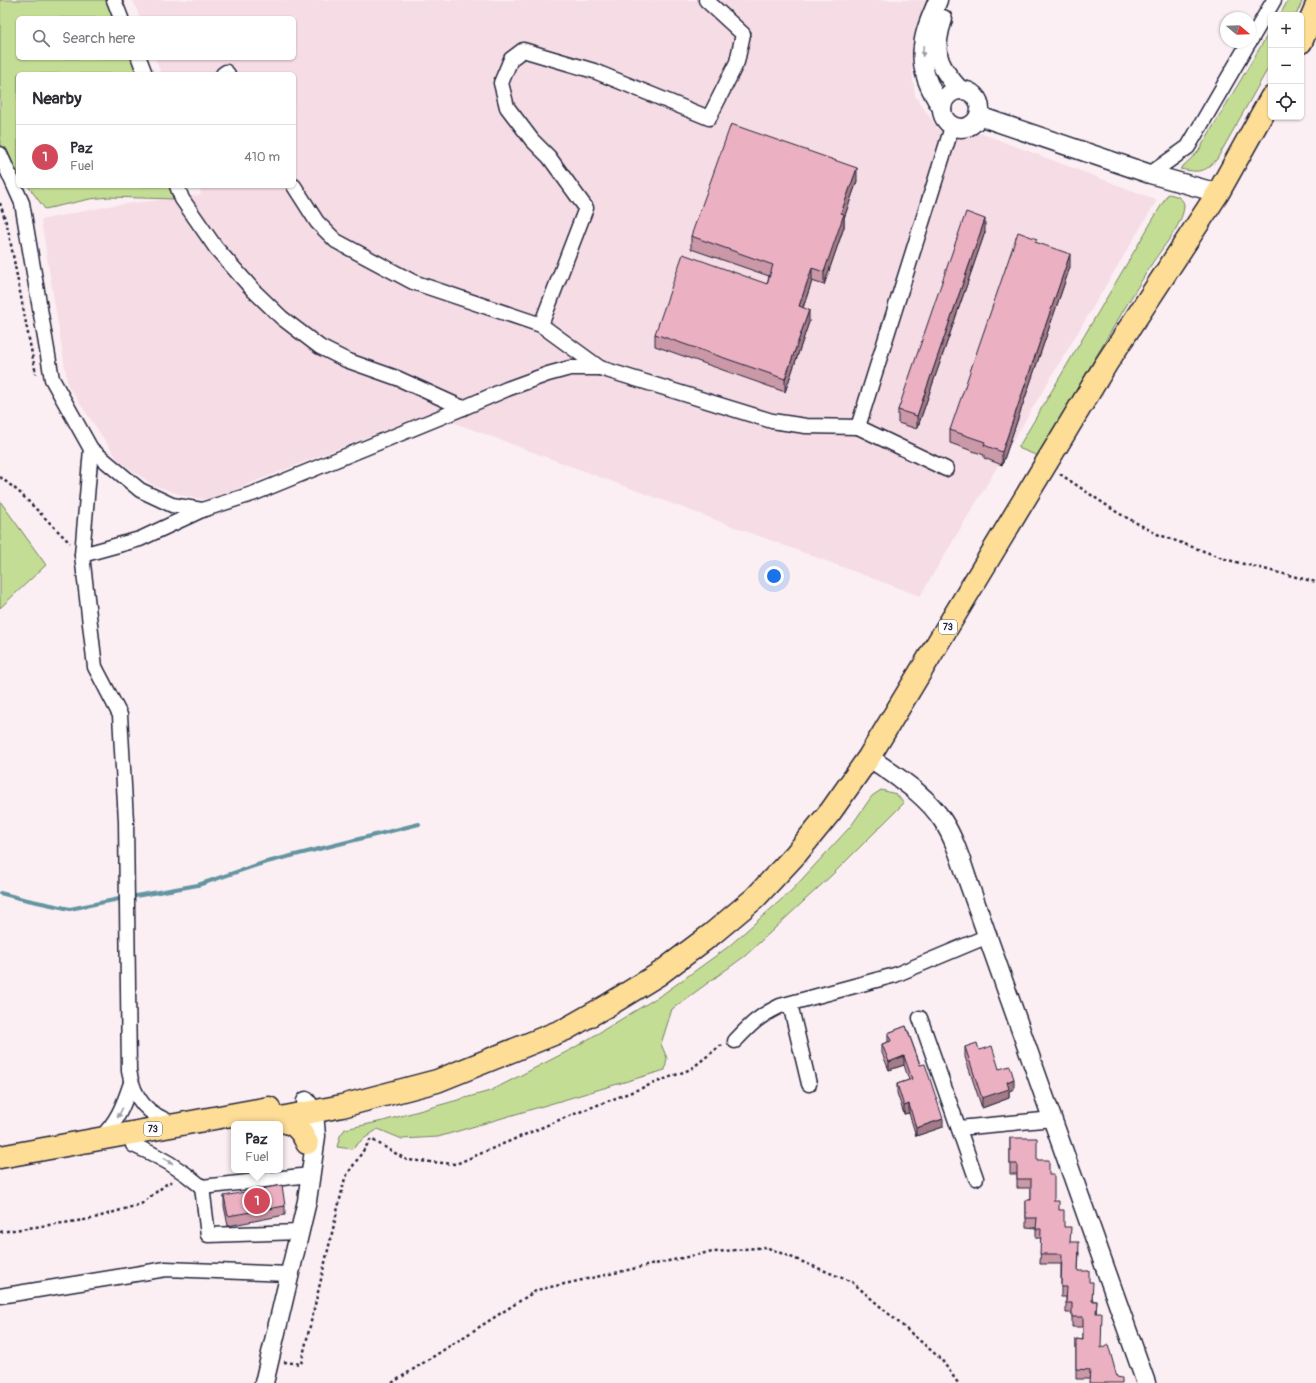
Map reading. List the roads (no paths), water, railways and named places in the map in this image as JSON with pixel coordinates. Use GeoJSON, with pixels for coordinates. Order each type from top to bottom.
{"type":"FeatureCollection","features":[{"type":"Feature","properties":{"kind":"highway"},"geometry":{"type":"LineString","coordinates":[[1304,35],[1316,7]]}},
{"type":"Feature","properties":{"kind":"highway","name":"73"},"geometry":{"type":"LineString","coordinates":[[0,1157],[175,1125],[336,1107],[409,1090],[437,1081],[566,1029],[659,974],[728,921],[755,898],[796,854],[831,810],[869,757],[1106,364],[1218,193],[1268,103]]}},
{"type":"Feature","properties":{"kind":"highway","name":"73"},"geometry":{"type":"LineString","coordinates":[[269,1121],[515,1050]]}},
{"type":"Feature","properties":{"kind":"highway"},"geometry":{"type":"LineString","coordinates":[[283,1122],[300,1129],[312,1139],[324,1120],[336,1107]]}},
{"type":"Feature","properties":{"kind":"highway"},"geometry":{"type":"LineString","coordinates":[[275,1120],[280,1121]]}},
{"type":"Feature","properties":{"kind":"highway","name":"73"},"geometry":{"type":"LineString","coordinates":[[0,1162],[133,1145],[231,1128]]}},
{"type":"Feature","properties":{"kind":"street"},"geometry":{"type":"LineString","coordinates":[[114,0],[121,16]]}},
{"type":"Feature","properties":{"kind":"street"},"geometry":{"type":"LineString","coordinates":[[541,325],[586,208],[549,157],[532,140],[507,107],[500,82],[511,59],[523,50],[594,71],[709,118],[737,62],[743,34],[706,0]]}},
{"type":"Feature","properties":{"kind":"street"},"geometry":{"type":"LineString","coordinates":[[938,0],[925,37],[922,60],[932,94],[942,108]]}},
{"type":"Feature","properties":{"kind":"street"},"geometry":{"type":"LineString","coordinates":[[949,0],[936,43],[937,54],[941,66],[946,74],[960,90]]}},
{"type":"Feature","properties":{"kind":"street"},"geometry":{"type":"LineString","coordinates":[[1256,32],[1274,0]]}},
{"type":"Feature","properties":{"kind":"street"},"geometry":{"type":"LineString","coordinates":[[1150,174],[1188,147],[1246,48]]}},
{"type":"Feature","properties":{"kind":"street"},"geometry":{"type":"LineString","coordinates":[[140,60],[144,72]]}},
{"type":"Feature","properties":{"kind":"street"},"geometry":{"type":"LineString","coordinates":[[960,90],[972,94],[976,98],[980,110],[976,122],[965,128],[959,129],[952,127],[947,123],[943,118],[942,108],[945,99],[949,94],[960,90]]}},
{"type":"Feature","properties":{"kind":"street"},"geometry":{"type":"LineString","coordinates":[[979,116],[1150,174],[1218,193]]}},
{"type":"Feature","properties":{"kind":"street"},"geometry":{"type":"LineString","coordinates":[[858,427],[952,127]]}},
{"type":"Feature","properties":{"kind":"street"},"geometry":{"type":"LineString","coordinates":[[0,154],[22,203],[52,379],[91,449],[140,490],[172,505],[202,510]]}},
{"type":"Feature","properties":{"kind":"street"},"geometry":{"type":"LineString","coordinates":[[178,188],[182,198],[216,248],[254,291],[282,318],[320,347],[346,360],[397,378],[463,408]]}},
{"type":"Feature","properties":{"kind":"street"},"geometry":{"type":"LineString","coordinates":[[295,188],[317,222],[336,241],[413,282],[541,325],[600,368]]}},
{"type":"Feature","properties":{"kind":"street"},"geometry":{"type":"LineString","coordinates":[[82,555],[140,539],[202,510],[255,493],[507,389],[548,374],[570,368],[600,368],[772,421],[806,426],[858,427],[946,469]]}},
{"type":"Feature","properties":{"kind":"street"},"geometry":{"type":"LineString","coordinates":[[91,449],[82,555],[95,667],[120,715],[126,821],[129,1071],[131,1083],[138,1098],[147,1110],[175,1125]]}},
{"type":"Feature","properties":{"kind":"street"},"geometry":{"type":"LineString","coordinates":[[869,757],[921,795],[943,821],[952,838],[1146,1383]]}},
{"type":"Feature","properties":{"kind":"street"},"geometry":{"type":"LineString","coordinates":[[735,1041],[753,1021],[780,1006],[895,975],[988,936]]}},
{"type":"Feature","properties":{"kind":"street"},"geometry":{"type":"LineString","coordinates":[[790,1004],[809,1084]]}},
{"type":"Feature","properties":{"kind":"street"},"geometry":{"type":"LineString","coordinates":[[920,1018],[976,1178]]}},
{"type":"Feature","properties":{"kind":"street"},"geometry":{"type":"LineString","coordinates":[[100,1138],[109,1130],[116,1120],[124,1104],[131,1083]]}},
{"type":"Feature","properties":{"kind":"street"},"geometry":{"type":"LineString","coordinates":[[264,1383],[307,1201],[312,1139],[308,1109]]}},
{"type":"Feature","properties":{"kind":"street"},"geometry":{"type":"LineString","coordinates":[[959,1128],[1053,1119]]}},
{"type":"Feature","properties":{"kind":"street"},"geometry":{"type":"LineString","coordinates":[[133,1145],[153,1153],[172,1164],[198,1184],[208,1235],[299,1232]]}},
{"type":"Feature","properties":{"kind":"street"},"geometry":{"type":"LineString","coordinates":[[198,1184],[310,1175]]}},
{"type":"Feature","properties":{"kind":"street"},"geometry":{"type":"LineString","coordinates":[[0,1296],[166,1269],[289,1274]]}},
{"type":"Feature","properties":{"kind":"waterway"},"geometry":{"type":"LineString","coordinates":[[130,897],[198,885],[263,863],[419,824]]}},
{"type":"Feature","properties":{"kind":"waterway"},"geometry":{"type":"LineString","coordinates":[[0,893],[70,909],[124,898]]}},
{"type":"Feature","properties":{"kind":"place","name":"Paz"},"geometry":{"type":"Point","coordinates":[257,1201]}}]}
